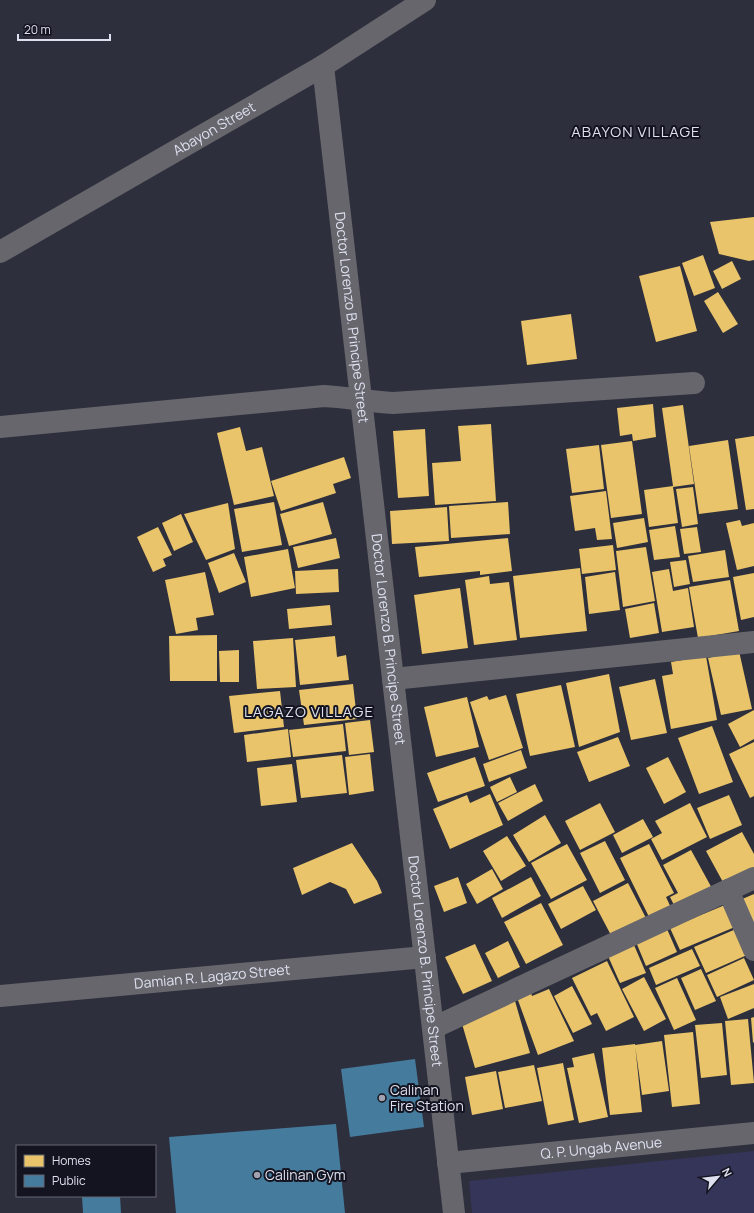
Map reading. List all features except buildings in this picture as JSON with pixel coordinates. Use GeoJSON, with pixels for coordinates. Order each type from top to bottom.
{"type":"FeatureCollection","features":[{"type":"Feature","properties":{"kind":"street","name":"Abayon Street"},"geometry":{"type":"LineString","coordinates":[[0,252],[323,66],[425,0]]}},
{"type":"Feature","properties":{"kind":"street","name":"Doctor Lorenzo B. Principe Street"},"geometry":{"type":"LineString","coordinates":[[323,66],[454,1213]]}},
{"type":"Feature","properties":{"kind":"street"},"geometry":{"type":"LineString","coordinates":[[0,427],[324,396],[393,403],[694,383]]}},
{"type":"Feature","properties":{"kind":"street"},"geometry":{"type":"LineString","coordinates":[[393,679],[754,642]]}},
{"type":"Feature","properties":{"kind":"street"},"geometry":{"type":"LineString","coordinates":[[433,1028],[754,878]]}},
{"type":"Feature","properties":{"kind":"street"},"geometry":{"type":"LineString","coordinates":[[728,890],[754,950]]}},
{"type":"Feature","properties":{"kind":"street","name":"Damian R. Lagazo Street"},"geometry":{"type":"LineString","coordinates":[[0,996],[424,957]]}},
{"type":"Feature","properties":{"kind":"street","name":"Q. P. Ungab Avenue"},"geometry":{"type":"LineString","coordinates":[[448,1163],[754,1133]]}},
{"type":"Feature","properties":{"kind":"shaded area"},"geometry":{"type":"Polygon","coordinates":[[[754,1151],[754,1213],[472,1213],[469,1181],[754,1151]]]}},
{"type":"Feature","properties":{"kind":"place","name":"Calinan Fire Station"},"geometry":{"type":"Point","coordinates":[382,1098]}},
{"type":"Feature","properties":{"kind":"place","name":"Calinan Gym"},"geometry":{"type":"Point","coordinates":[257,1175]}},
{"type":"Feature","properties":{"kind":"district","name":"ABAYON VILLAGE"},"geometry":{"type":"Point","coordinates":[636,132]}},
{"type":"Feature","properties":{"kind":"district","name":"LAGAZO VILLAGE"},"geometry":{"type":"Point","coordinates":[309,712]}}]}
